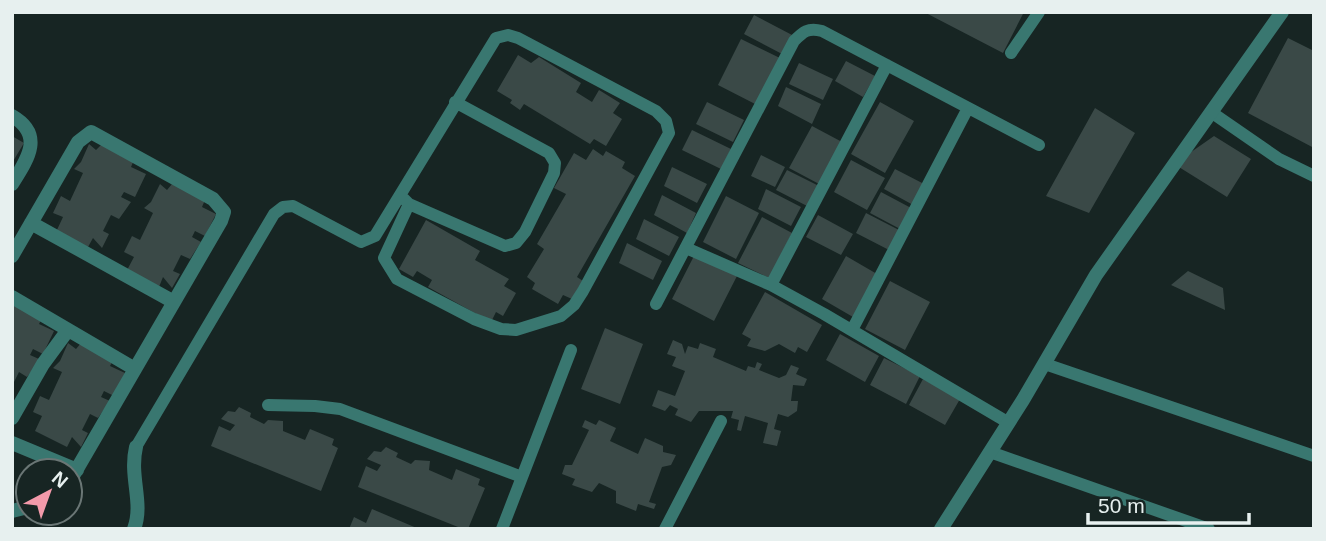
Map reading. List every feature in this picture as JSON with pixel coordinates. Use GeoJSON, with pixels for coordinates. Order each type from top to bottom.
{"type":"FeatureCollection","features":[{"type":"Feature","properties":{"kind":"street"},"geometry":{"type":"LineString","coordinates":[[941,529],[1009,423],[1096,275],[1282,12]]}},
{"type":"Feature","properties":{"kind":"street"},"geometry":{"type":"LineString","coordinates":[[12,116],[28,131],[31,143],[29,157],[12,184]]}},
{"type":"Feature","properties":{"kind":"street"},"geometry":{"type":"LineString","coordinates":[[12,256],[78,142],[91,132],[101,135],[213,199],[223,212],[222,221],[84,458]]}},
{"type":"Feature","properties":{"kind":"street"},"geometry":{"type":"LineString","coordinates":[[31,223],[174,302]]}},
{"type":"Feature","properties":{"kind":"street"},"geometry":{"type":"LineString","coordinates":[[12,297],[135,369]]}},
{"type":"Feature","properties":{"kind":"street"},"geometry":{"type":"LineString","coordinates":[[12,418],[43,364],[68,330]]}},
{"type":"Feature","properties":{"kind":"street"},"geometry":{"type":"LineString","coordinates":[[12,443],[39,457]]}},
{"type":"Feature","properties":{"kind":"street"},"geometry":{"type":"LineString","coordinates":[[134,529],[138,513],[132,462],[136,447]]}},
{"type":"Feature","properties":{"kind":"lane"},"geometry":{"type":"LineString","coordinates":[[1011,54],[1039,12]]}},
{"type":"Feature","properties":{"kind":"lane"},"geometry":{"type":"LineString","coordinates":[[656,304],[794,41],[802,32],[813,28],[821,31],[1039,145]]}},
{"type":"Feature","properties":{"kind":"lane"},"geometry":{"type":"LineString","coordinates":[[136,447],[274,214],[283,207],[293,206],[361,242],[374,236],[496,38],[508,35],[518,37],[656,111],[666,121],[669,132],[574,305],[561,316],[516,330],[501,329],[474,320],[397,279],[384,258],[409,204]]}},
{"type":"Feature","properties":{"kind":"lane"},"geometry":{"type":"LineString","coordinates":[[771,285],[887,65]]}},
{"type":"Feature","properties":{"kind":"lane"},"geometry":{"type":"LineString","coordinates":[[399,194],[409,204],[505,246],[516,243],[525,232],[554,173],[555,163],[550,153],[455,102]]}},
{"type":"Feature","properties":{"kind":"lane"},"geometry":{"type":"LineString","coordinates":[[852,330],[968,108]]}},
{"type":"Feature","properties":{"kind":"lane"},"geometry":{"type":"LineString","coordinates":[[1211,112],[1279,159],[1314,176]]}},
{"type":"Feature","properties":{"kind":"lane"},"geometry":{"type":"LineString","coordinates":[[686,247],[771,285],[1009,423]]}},
{"type":"Feature","properties":{"kind":"lane"},"geometry":{"type":"LineString","coordinates":[[502,529],[571,350]]}},
{"type":"Feature","properties":{"kind":"lane"},"geometry":{"type":"LineString","coordinates":[[1045,364],[1314,456]]}},
{"type":"Feature","properties":{"kind":"lane"},"geometry":{"type":"LineString","coordinates":[[268,405],[315,405],[340,409],[522,477]]}},
{"type":"Feature","properties":{"kind":"lane"},"geometry":{"type":"LineString","coordinates":[[665,529],[721,421]]}},
{"type":"Feature","properties":{"kind":"lane"},"geometry":{"type":"LineString","coordinates":[[990,452],[1209,529]]}},
{"type":"Feature","properties":{"kind":"building"},"geometry":{"type":"Polygon","coordinates":[[[924,12],[1024,12],[1003,53],[924,12]]]}},
{"type":"Feature","properties":{"kind":"building"},"geometry":{"type":"Polygon","coordinates":[[[754,15],[794,36],[784,55],[744,34],[754,15]]]}},
{"type":"Feature","properties":{"kind":"building"},"geometry":{"type":"Polygon","coordinates":[[[1288,38],[1314,51],[1314,148],[1248,113],[1288,38]]]}},
{"type":"Feature","properties":{"kind":"building"},"geometry":{"type":"Polygon","coordinates":[[[741,39],[782,59],[759,106],[718,85],[741,39]]]}},
{"type":"Feature","properties":{"kind":"building"},"geometry":{"type":"Polygon","coordinates":[[[518,55],[531,63],[539,57],[581,83],[576,92],[592,102],[599,90],[620,103],[613,113],[622,119],[606,146],[594,139],[590,144],[524,104],[520,110],[510,103],[512,100],[497,91],[518,55]]]}},
{"type":"Feature","properties":{"kind":"building"},"geometry":{"type":"Polygon","coordinates":[[[846,61],[875,76],[863,97],[835,81],[846,61]]]}},
{"type":"Feature","properties":{"kind":"building"},"geometry":{"type":"Polygon","coordinates":[[[799,63],[833,79],[823,100],[789,84],[799,63]]]}},
{"type":"Feature","properties":{"kind":"building"},"geometry":{"type":"Polygon","coordinates":[[[786,87],[821,104],[812,124],[778,106],[786,87]]]}},
{"type":"Feature","properties":{"kind":"building"},"geometry":{"type":"Polygon","coordinates":[[[707,102],[744,120],[733,142],[696,124],[707,102]]]}},
{"type":"Feature","properties":{"kind":"building"},"geometry":{"type":"Polygon","coordinates":[[[880,102],[914,121],[885,173],[851,154],[880,102]]]}},
{"type":"Feature","properties":{"kind":"building"},"geometry":{"type":"Polygon","coordinates":[[[1095,108],[1135,133],[1089,213],[1046,196],[1095,108]]]}},
{"type":"Feature","properties":{"kind":"building"},"geometry":{"type":"Polygon","coordinates":[[[812,126],[844,143],[821,185],[789,168],[812,126]]]}},
{"type":"Feature","properties":{"kind":"building"},"geometry":{"type":"Polygon","coordinates":[[[692,130],[731,149],[721,169],[682,150],[692,130]]]}},
{"type":"Feature","properties":{"kind":"building"},"geometry":{"type":"Polygon","coordinates":[[[12,136],[24,143],[12,163],[12,136]]]}},
{"type":"Feature","properties":{"kind":"building"},"geometry":{"type":"Polygon","coordinates":[[[1214,136],[1251,159],[1227,197],[1174,164],[1214,136]]]}},
{"type":"Feature","properties":{"kind":"building"},"geometry":{"type":"Polygon","coordinates":[[[89,144],[96,150],[102,144],[134,160],[131,167],[146,174],[135,197],[124,192],[121,197],[131,202],[119,219],[111,215],[103,231],[109,234],[102,248],[93,238],[88,247],[56,232],[63,217],[53,213],[61,196],[70,201],[83,173],[74,169],[81,162],[89,144]]]}},
{"type":"Feature","properties":{"kind":"building"},"geometry":{"type":"Polygon","coordinates":[[[593,149],[603,156],[606,151],[625,162],[622,168],[635,176],[577,277],[583,281],[572,299],[563,295],[558,304],[532,289],[535,283],[527,277],[544,249],[537,244],[566,194],[554,188],[574,153],[586,160],[593,149]]]}},
{"type":"Feature","properties":{"kind":"building"},"geometry":{"type":"Polygon","coordinates":[[[761,155],[785,167],[775,187],[751,176],[761,155]]]}},
{"type":"Feature","properties":{"kind":"building"},"geometry":{"type":"Polygon","coordinates":[[[851,160],[885,178],[867,210],[834,192],[851,160]]]}},
{"type":"Feature","properties":{"kind":"building"},"geometry":{"type":"Polygon","coordinates":[[[672,167],[707,184],[697,203],[664,186],[672,167]]]}},
{"type":"Feature","properties":{"kind":"building"},"geometry":{"type":"Polygon","coordinates":[[[895,169],[926,185],[915,206],[884,189],[895,169]]]}},
{"type":"Feature","properties":{"kind":"building"},"geometry":{"type":"Polygon","coordinates":[[[787,170],[819,186],[809,207],[776,190],[787,170]]]}},
{"type":"Feature","properties":{"kind":"building"},"geometry":{"type":"Polygon","coordinates":[[[160,184],[167,190],[172,184],[205,200],[202,207],[216,214],[205,236],[195,231],[192,237],[201,242],[190,259],[181,255],[173,271],[180,274],[172,288],[163,277],[159,287],[126,272],[134,257],[124,252],[132,236],[140,240],[153,213],[144,208],[151,202],[160,184]]]}},
{"type":"Feature","properties":{"kind":"building"},"geometry":{"type":"Polygon","coordinates":[[[766,189],[801,207],[791,226],[758,209],[766,189]]]}},
{"type":"Feature","properties":{"kind":"building"},"geometry":{"type":"Polygon","coordinates":[[[881,192],[913,209],[902,230],[870,213],[881,192]]]}},
{"type":"Feature","properties":{"kind":"building"},"geometry":{"type":"Polygon","coordinates":[[[662,195],[696,213],[687,233],[654,215],[662,195]]]}},
{"type":"Feature","properties":{"kind":"building"},"geometry":{"type":"Polygon","coordinates":[[[726,196],[759,213],[736,259],[703,242],[726,196]]]}},
{"type":"Feature","properties":{"kind":"building"},"geometry":{"type":"Polygon","coordinates":[[[866,213],[899,230],[889,250],[856,233],[866,213]]]}},
{"type":"Feature","properties":{"kind":"building"},"geometry":{"type":"Polygon","coordinates":[[[818,215],[853,234],[841,255],[806,237],[818,215]]]}},
{"type":"Feature","properties":{"kind":"building"},"geometry":{"type":"Polygon","coordinates":[[[762,217],[792,233],[769,278],[738,263],[762,217]]]}},
{"type":"Feature","properties":{"kind":"building"},"geometry":{"type":"Polygon","coordinates":[[[644,219],[679,237],[669,256],[636,239],[644,219]]]}},
{"type":"Feature","properties":{"kind":"building"},"geometry":{"type":"Polygon","coordinates":[[[426,220],[480,251],[475,260],[509,279],[504,286],[516,293],[503,316],[496,312],[491,322],[428,287],[432,280],[417,271],[413,277],[399,269],[426,220]]]}},
{"type":"Feature","properties":{"kind":"building"},"geometry":{"type":"Polygon","coordinates":[[[627,243],[662,261],[653,280],[619,263],[627,243]]]}},
{"type":"Feature","properties":{"kind":"building"},"geometry":{"type":"Polygon","coordinates":[[[695,254],[737,276],[714,321],[672,299],[695,254]]]}},
{"type":"Feature","properties":{"kind":"building"},"geometry":{"type":"Polygon","coordinates":[[[846,256],[877,274],[853,317],[822,299],[846,256]]]}},
{"type":"Feature","properties":{"kind":"building"},"geometry":{"type":"Polygon","coordinates":[[[1188,271],[1223,288],[1225,310],[1171,285],[1188,271]]]}},
{"type":"Feature","properties":{"kind":"building"},"geometry":{"type":"Polygon","coordinates":[[[890,281],[930,302],[905,350],[865,329],[890,281]]]}},
{"type":"Feature","properties":{"kind":"building"},"geometry":{"type":"Polygon","coordinates":[[[765,292],[822,325],[807,352],[798,347],[795,353],[779,344],[765,351],[747,346],[751,339],[742,334],[765,292]]]}},
{"type":"Feature","properties":{"kind":"building"},"geometry":{"type":"Polygon","coordinates":[[[12,303],[42,318],[39,324],[54,331],[43,354],[33,349],[30,355],[39,359],[35,367],[27,377],[19,372],[12,386],[12,303]]]}},
{"type":"Feature","properties":{"kind":"building"},"geometry":{"type":"Polygon","coordinates":[[[605,328],[643,344],[620,404],[581,389],[605,328]]]}},
{"type":"Feature","properties":{"kind":"building"},"geometry":{"type":"Polygon","coordinates":[[[840,334],[879,356],[865,382],[826,360],[840,334]]]}},
{"type":"Feature","properties":{"kind":"building"},"geometry":{"type":"Polygon","coordinates":[[[673,340],[682,344],[685,354],[688,346],[698,349],[700,343],[716,349],[713,357],[746,371],[748,366],[755,368],[757,362],[762,364],[759,370],[779,378],[786,375],[791,365],[799,368],[796,374],[807,379],[804,386],[793,385],[791,401],[798,401],[797,411],[788,417],[778,414],[774,429],[781,431],[777,446],[763,443],[768,423],[745,416],[741,431],[737,430],[739,420],[731,418],[733,411],[699,411],[691,422],[675,415],[678,409],[670,405],[665,411],[652,406],[658,390],[675,396],[685,371],[672,366],[676,357],[667,354],[673,340]]]}},
{"type":"Feature","properties":{"kind":"building"},"geometry":{"type":"Polygon","coordinates":[[[68,343],[76,349],[81,343],[113,360],[110,366],[125,373],[114,396],[104,391],[101,397],[110,401],[98,418],[90,414],[82,430],[88,433],[81,447],[72,437],[67,447],[35,431],[42,416],[33,412],[40,396],[49,400],[62,372],[53,368],[60,361],[68,343]]]}},
{"type":"Feature","properties":{"kind":"building"},"geometry":{"type":"Polygon","coordinates":[[[884,358],[920,376],[906,404],[870,385],[884,358]]]}},
{"type":"Feature","properties":{"kind":"building"},"geometry":{"type":"Polygon","coordinates":[[[923,379],[960,399],[945,425],[909,405],[923,379]]]}},
{"type":"Feature","properties":{"kind":"building"},"geometry":{"type":"Polygon","coordinates":[[[239,407],[264,424],[268,420],[283,421],[283,431],[305,440],[310,429],[334,439],[332,445],[338,448],[321,491],[211,446],[219,426],[230,431],[235,425],[221,419],[228,411],[235,412],[239,407]]]}},
{"type":"Feature","properties":{"kind":"building"},"geometry":{"type":"Polygon","coordinates":[[[585,420],[596,425],[599,420],[616,428],[610,441],[638,454],[645,438],[663,446],[663,452],[676,455],[671,465],[662,467],[649,502],[656,504],[654,509],[638,504],[636,511],[616,503],[616,491],[599,483],[592,492],[572,485],[575,479],[562,474],[565,465],[572,465],[589,430],[582,427],[585,420]]]}},
{"type":"Feature","properties":{"kind":"building"},"geometry":{"type":"Polygon","coordinates":[[[386,447],[398,453],[396,457],[411,464],[415,460],[430,461],[429,470],[452,480],[456,469],[480,479],[478,485],[485,488],[468,529],[358,487],[366,466],[377,471],[381,465],[367,459],[374,451],[381,452],[386,447]]]}},
{"type":"Feature","properties":{"kind":"building"},"geometry":{"type":"Polygon","coordinates":[[[372,509],[419,529],[349,529],[354,517],[366,523],[372,509]]]}}]}
